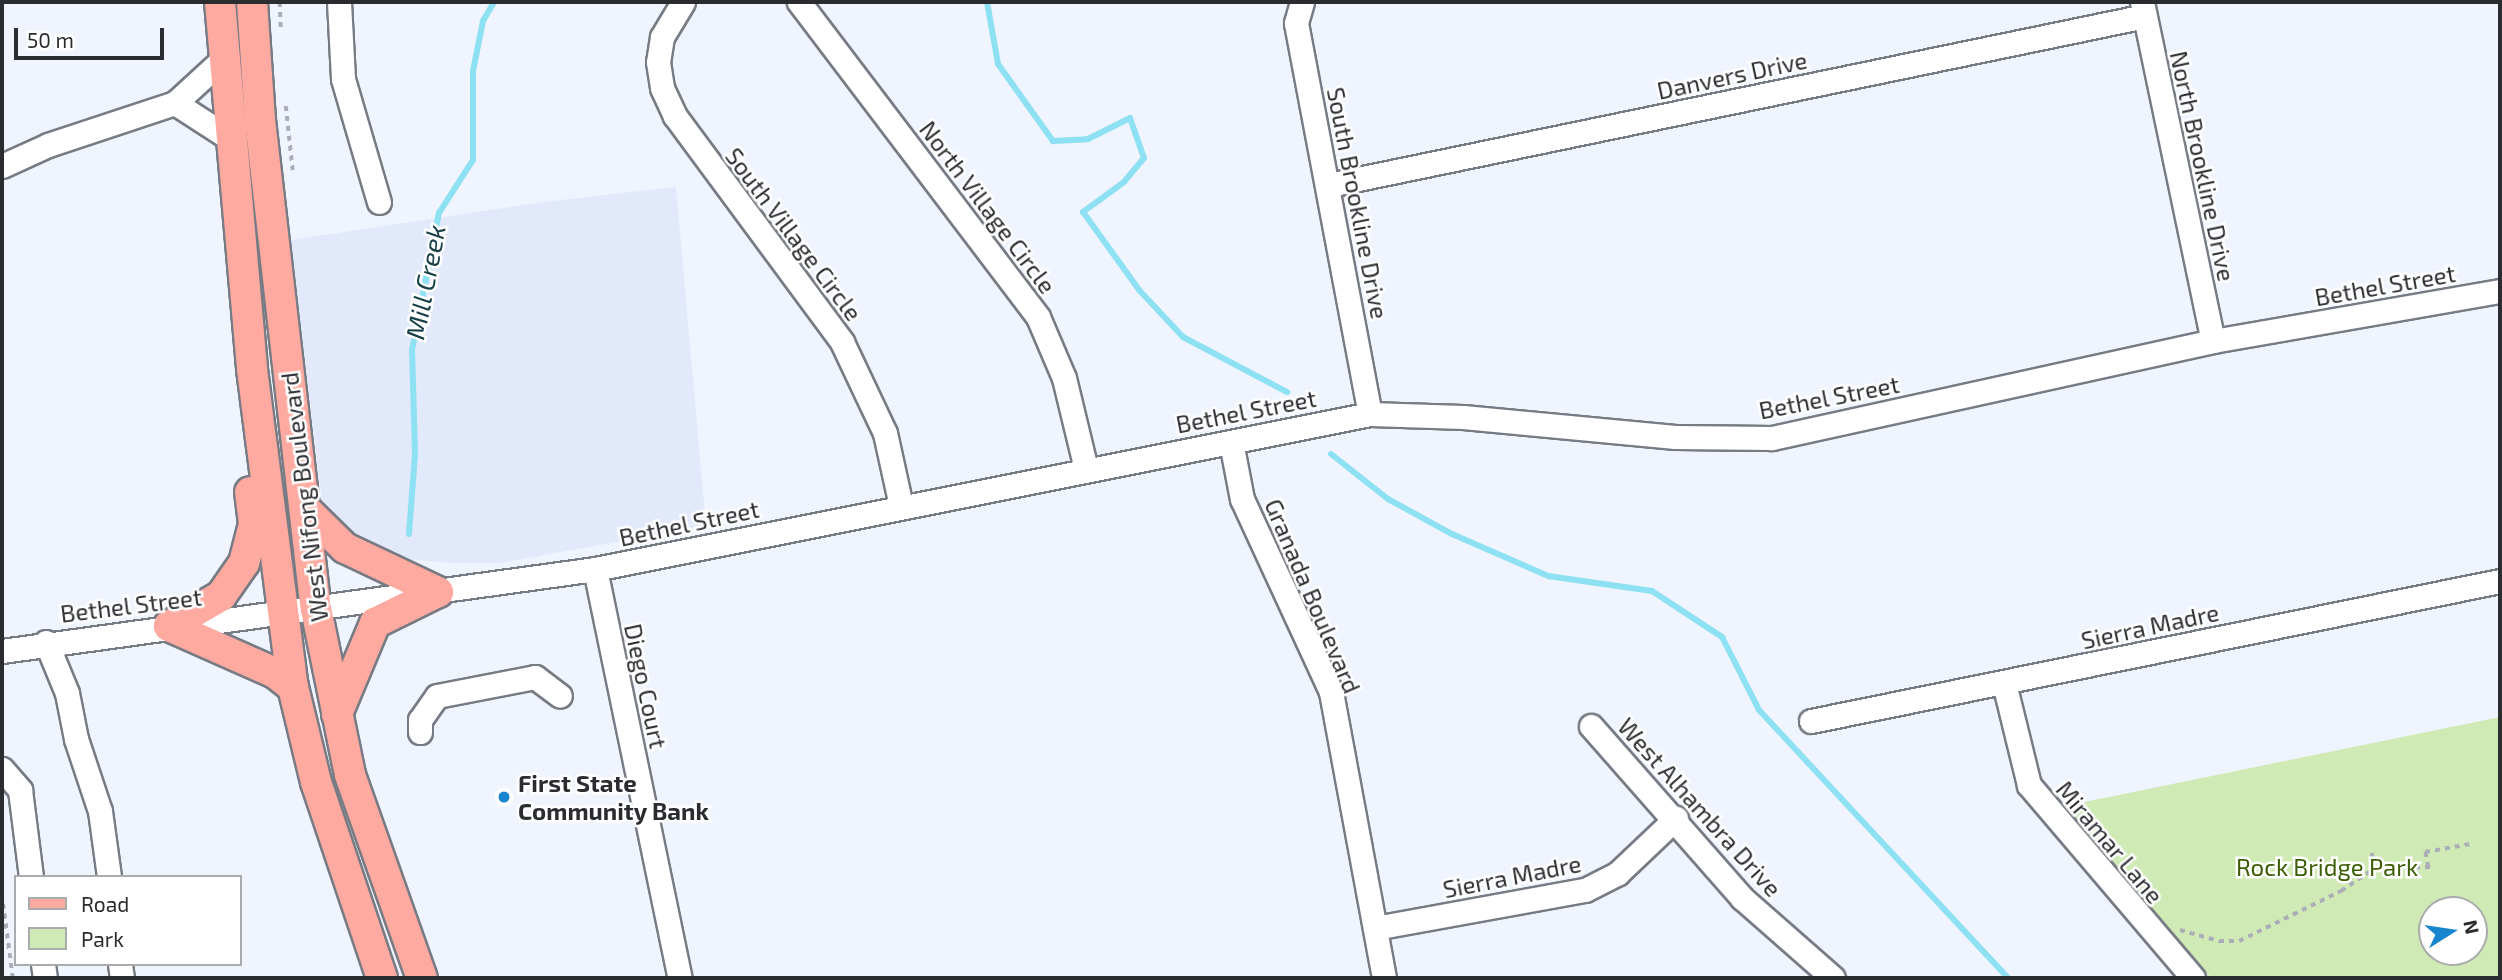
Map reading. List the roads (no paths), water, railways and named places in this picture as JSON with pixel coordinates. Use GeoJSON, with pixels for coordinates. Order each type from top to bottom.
{"type":"FeatureCollection","features":[{"type":"Feature","properties":{"kind":"main road","name":"West Nifong Boulevard"},"geometry":{"type":"LineString","coordinates":[[220,2],[222,60],[252,369],[293,687],[316,782],[382,978]]}},
{"type":"Feature","properties":{"kind":"main road","name":"West Nifong Boulevard"},"geometry":{"type":"LineString","coordinates":[[252,2],[260,120],[316,609],[350,775],[422,978]]}},
{"type":"Feature","properties":{"kind":"main road"},"geometry":{"type":"LineString","coordinates":[[169,626],[221,596],[243,564],[254,524],[239,397],[252,369]]}},
{"type":"Feature","properties":{"kind":"main road"},"geometry":{"type":"LineString","coordinates":[[305,509],[345,548],[438,592]]}},
{"type":"Feature","properties":{"kind":"main road"},"geometry":{"type":"LineString","coordinates":[[337,714],[375,623],[438,592]]}},
{"type":"Feature","properties":{"kind":"main road"},"geometry":{"type":"LineString","coordinates":[[169,626],[275,673],[293,687]]}},
{"type":"Feature","properties":{"kind":"street"},"geometry":{"type":"LineString","coordinates":[[339,2],[343,79],[379,202]]}},
{"type":"Feature","properties":{"kind":"street","name":"South Village Circle"},"geometry":{"type":"LineString","coordinates":[[683,2],[662,37],[658,62],[662,88],[675,116],[842,342],[886,433],[901,506]]}},
{"type":"Feature","properties":{"kind":"street","name":"North Village Circle"},"geometry":{"type":"LineString","coordinates":[[799,2],[1038,317],[1064,377],[1086,469]]}},
{"type":"Feature","properties":{"kind":"street","name":"South Brookline Drive"},"geometry":{"type":"LineString","coordinates":[[1302,2],[1296,23],[1329,186],[1370,414]]}},
{"type":"Feature","properties":{"kind":"street","name":"Danvers Drive"},"geometry":{"type":"LineString","coordinates":[[1329,186],[2144,9]]}},
{"type":"Feature","properties":{"kind":"street","name":"North Brookline Drive"},"geometry":{"type":"LineString","coordinates":[[2144,9],[2213,341]]}},
{"type":"Feature","properties":{"kind":"street"},"geometry":{"type":"LineString","coordinates":[[2,166],[48,145],[175,103],[222,60]]}},
{"type":"Feature","properties":{"kind":"street"},"geometry":{"type":"LineString","coordinates":[[175,103],[229,138]]}},
{"type":"Feature","properties":{"kind":"street","name":"Bethel Street"},"geometry":{"type":"LineString","coordinates":[[2,651],[46,642],[316,609],[595,569],[1370,414],[1463,417],[1675,437],[1772,439],[2213,341],[2500,291]]}},
{"type":"Feature","properties":{"kind":"street","name":"Granada Boulevard"},"geometry":{"type":"LineString","coordinates":[[1231,442],[1242,499],[1332,692],[1384,978]]}},
{"type":"Feature","properties":{"kind":"street","name":"Diego Court"},"geometry":{"type":"LineString","coordinates":[[595,569],[680,978]]}},
{"type":"Feature","properties":{"kind":"street","name":"Sierra Madre"},"geometry":{"type":"LineString","coordinates":[[1811,721],[2500,581]]}},
{"type":"Feature","properties":{"kind":"street"},"geometry":{"type":"LineString","coordinates":[[46,642],[67,692],[76,739],[100,811],[109,875]]}},
{"type":"Feature","properties":{"kind":"street"},"geometry":{"type":"LineString","coordinates":[[420,733],[420,720],[437,696],[536,677],[560,696]]}},
{"type":"Feature","properties":{"kind":"street","name":"Miramar Lane"},"geometry":{"type":"LineString","coordinates":[[2004,683],[2029,785],[2152,933],[2193,978]]}},
{"type":"Feature","properties":{"kind":"street","name":"West Alhambra Drive"},"geometry":{"type":"LineString","coordinates":[[1591,726],[1676,818],[1742,898],[1833,978]]}},
{"type":"Feature","properties":{"kind":"street"},"geometry":{"type":"LineString","coordinates":[[2,769],[20,790],[31,875]]}},
{"type":"Feature","properties":{"kind":"street","name":"Sierra Madre"},"geometry":{"type":"LineString","coordinates":[[1375,929],[1585,890],[1618,873],[1676,818]]}},
{"type":"Feature","properties":{"kind":"waterway","name":"Mill Creek"},"geometry":{"type":"LineString","coordinates":[[409,534],[415,455],[412,350],[439,213],[473,160],[473,71],[483,21],[494,2]]}},
{"type":"Feature","properties":{"kind":"waterway"},"geometry":{"type":"LineString","coordinates":[[987,2],[998,64],[1053,141],[1088,139],[1130,118],[1144,158],[1124,182],[1083,212],[1140,291],[1183,337],[1287,392]]}},
{"type":"Feature","properties":{"kind":"waterway"},"geometry":{"type":"LineString","coordinates":[[1331,454],[1388,499],[1452,534],[1548,576],[1652,591],[1722,637],[1759,710],[2008,978]]}},
{"type":"Feature","properties":{"kind":"place","name":"First State Community Bank"},"geometry":{"type":"Point","coordinates":[504,797]}},
{"type":"Feature","properties":{"kind":"park label","name":"Rock Bridge Park"},"geometry":{"type":"Point","coordinates":[2327,867]}}]}
